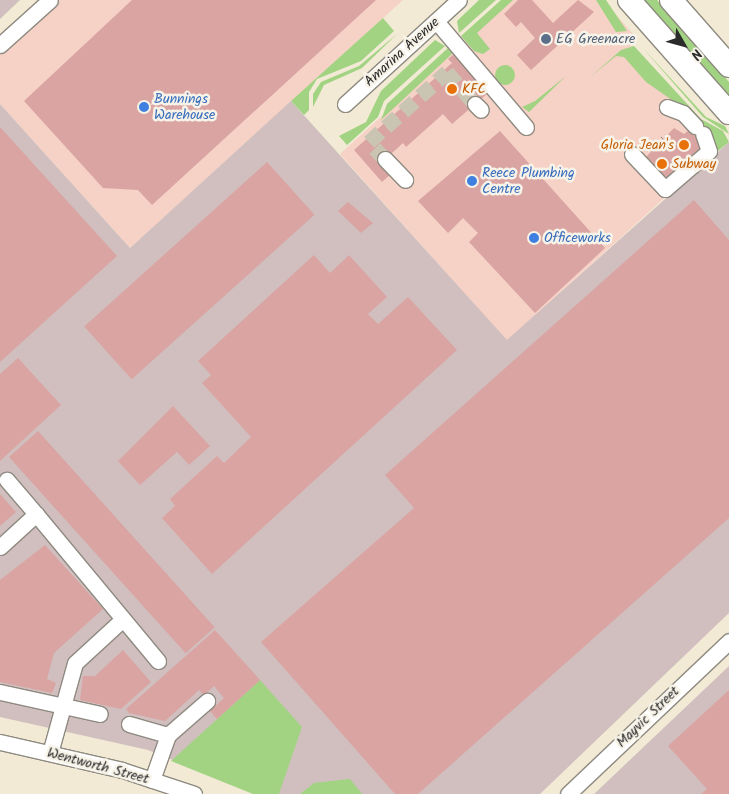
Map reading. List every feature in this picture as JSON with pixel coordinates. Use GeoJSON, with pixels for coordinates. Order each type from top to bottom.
{"type":"FeatureCollection","features":[{"type":"Feature","properties":{"kind":"highway"},"geometry":{"type":"LineString","coordinates":[[628,0],[729,113]]}},
{"type":"Feature","properties":{"kind":"highway"},"geometry":{"type":"LineString","coordinates":[[671,0],[729,66]]}},
{"type":"Feature","properties":{"kind":"street"},"geometry":{"type":"LineString","coordinates":[[0,45],[50,0]]}},
{"type":"Feature","properties":{"kind":"street","name":"Amarina Avenue"},"geometry":{"type":"LineString","coordinates":[[345,104],[459,0]]}},
{"type":"Feature","properties":{"kind":"street"},"geometry":{"type":"LineString","coordinates":[[436,21],[526,127]]}},
{"type":"Feature","properties":{"kind":"street"},"geometry":{"type":"LineString","coordinates":[[636,150],[665,189],[710,151],[699,130],[683,113],[668,107]]}},
{"type":"Feature","properties":{"kind":"street"},"geometry":{"type":"LineString","coordinates":[[385,159],[405,180]]}},
{"type":"Feature","properties":{"kind":"street"},"geometry":{"type":"LineString","coordinates":[[7,480],[158,661]]}},
{"type":"Feature","properties":{"kind":"street"},"geometry":{"type":"LineString","coordinates":[[0,547],[36,514]]}},
{"type":"Feature","properties":{"kind":"street"},"geometry":{"type":"LineString","coordinates":[[50,753],[62,704],[75,663],[123,619]]}},
{"type":"Feature","properties":{"kind":"street","name":"Mayvic Street"},"geometry":{"type":"LineString","coordinates":[[568,794],[729,641]]}},
{"type":"Feature","properties":{"kind":"street"},"geometry":{"type":"LineString","coordinates":[[0,692],[62,704],[100,714]]}},
{"type":"Feature","properties":{"kind":"street"},"geometry":{"type":"LineString","coordinates":[[152,780],[168,735],[207,700]]}},
{"type":"Feature","properties":{"kind":"street"},"geometry":{"type":"LineString","coordinates":[[129,724],[168,735]]}},
{"type":"Feature","properties":{"kind":"street","name":"Wentworth Street"},"geometry":{"type":"LineString","coordinates":[[0,742],[152,780],[194,794]]}},
{"type":"Feature","properties":{"kind":"path"},"geometry":{"type":"LineString","coordinates":[[636,150],[645,151],[666,135]]}},
{"type":"Feature","properties":{"kind":"path"},"geometry":{"type":"LineString","coordinates":[[652,144],[656,148]]}},
{"type":"Feature","properties":{"kind":"shaded area"},"geometry":{"type":"Polygon","coordinates":[[[0,0],[20,0],[0,19],[0,0]]]}},
{"type":"Feature","properties":{"kind":"shaded area","name":"Bunnings Warehouse"},"geometry":{"type":"Polygon","coordinates":[[[60,0],[403,0],[130,248],[0,104],[0,55],[60,0]]]}},
{"type":"Feature","properties":{"kind":"shaded area"},"geometry":{"type":"Polygon","coordinates":[[[509,0],[603,0],[634,35],[628,41],[707,129],[728,140],[507,341],[340,154],[509,0]]]}},
{"type":"Feature","properties":{"kind":"shaded area"},"geometry":{"type":"Polygon","coordinates":[[[291,101],[507,340],[729,142],[729,613],[540,794],[257,794],[148,750],[0,717],[0,104],[130,248],[291,101]]]}},
{"type":"Feature","properties":{"kind":"shaded area"},"geometry":{"type":"Polygon","coordinates":[[[729,666],[729,794],[594,794],[729,666]]]}},
{"type":"Feature","properties":{"kind":"green space"},"geometry":{"type":"Polygon","coordinates":[[[479,0],[496,0],[459,33],[457,21],[479,0]]]}},
{"type":"Feature","properties":{"kind":"green space"},"geometry":{"type":"Polygon","coordinates":[[[501,0],[513,0],[477,33],[490,49],[483,54],[474,51],[461,36],[501,0]]]}},
{"type":"Feature","properties":{"kind":"green space"},"geometry":{"type":"Polygon","coordinates":[[[596,0],[606,0],[627,31],[616,32],[596,0]]]}},
{"type":"Feature","properties":{"kind":"green space"},"geometry":{"type":"Polygon","coordinates":[[[644,0],[657,0],[729,82],[729,95],[644,0]]]}},
{"type":"Feature","properties":{"kind":"green space"},"geometry":{"type":"Polygon","coordinates":[[[383,18],[394,31],[361,61],[317,79],[309,92],[309,110],[304,115],[291,101],[383,18]]]}},
{"type":"Feature","properties":{"kind":"green space"},"geometry":{"type":"Polygon","coordinates":[[[397,34],[362,68],[324,85],[313,107],[313,94],[321,82],[359,66],[397,34]]]}},
{"type":"Feature","properties":{"kind":"green space"},"geometry":{"type":"Polygon","coordinates":[[[435,40],[445,46],[384,101],[378,117],[347,145],[339,136],[366,122],[381,91],[435,40]]]}},
{"type":"Feature","properties":{"kind":"green space"},"geometry":{"type":"Polygon","coordinates":[[[634,46],[701,119],[723,131],[729,142],[718,151],[712,138],[682,107],[646,82],[624,57],[616,56],[589,78],[621,50],[634,46]]]}},
{"type":"Feature","properties":{"kind":"green space"},"geometry":{"type":"Polygon","coordinates":[[[449,47],[454,52],[381,120],[387,104],[449,47]]]}},
{"type":"Feature","properties":{"kind":"green space"},"geometry":{"type":"Polygon","coordinates":[[[642,47],[706,117],[725,126],[729,134],[703,117],[642,47]]]}},
{"type":"Feature","properties":{"kind":"green space"},"geometry":{"type":"Polygon","coordinates":[[[505,65],[512,68],[515,75],[512,82],[505,85],[498,82],[495,75],[498,68],[505,65]]]}},
{"type":"Feature","properties":{"kind":"green space"},"geometry":{"type":"Polygon","coordinates":[[[566,76],[529,112],[522,107],[535,101],[566,76]]]}},
{"type":"Feature","properties":{"kind":"green space"},"geometry":{"type":"Polygon","coordinates":[[[260,680],[302,727],[279,794],[253,794],[171,761],[260,680]]]}},
{"type":"Feature","properties":{"kind":"green space"},"geometry":{"type":"Polygon","coordinates":[[[350,779],[362,794],[300,794],[314,783],[350,779]]]}},
{"type":"Feature","properties":{"kind":"building","name":"Bunnings Warehouse"},"geometry":{"type":"Polygon","coordinates":[[[132,0],[376,0],[152,205],[138,190],[103,188],[24,101],[132,0]]]}},
{"type":"Feature","properties":{"kind":"building"},"geometry":{"type":"Polygon","coordinates":[[[518,0],[532,0],[553,23],[578,0],[594,12],[531,70],[517,55],[535,38],[521,22],[516,27],[504,14],[518,0]]]}},
{"type":"Feature","properties":{"kind":"building"},"geometry":{"type":"Polygon","coordinates":[[[454,54],[488,93],[452,124],[443,114],[406,147],[403,143],[382,162],[392,173],[382,182],[354,150],[452,63],[448,59],[454,54]]]}},
{"type":"Feature","properties":{"kind":"building"},"geometry":{"type":"Polygon","coordinates":[[[697,124],[706,146],[663,184],[645,158],[674,128],[684,134],[697,124]]]}},
{"type":"Feature","properties":{"kind":"building"},"geometry":{"type":"Polygon","coordinates":[[[0,127],[117,256],[0,362],[0,127]]]}},
{"type":"Feature","properties":{"kind":"building","name":"Officeworks"},"geometry":{"type":"Polygon","coordinates":[[[500,131],[605,248],[535,313],[469,242],[478,233],[463,218],[448,233],[418,201],[500,131]]]}},
{"type":"Feature","properties":{"kind":"building"},"geometry":{"type":"Polygon","coordinates":[[[267,162],[315,215],[132,379],[84,327],[267,162]]]}},
{"type":"Feature","properties":{"kind":"building"},"geometry":{"type":"Polygon","coordinates":[[[694,200],[729,240],[729,518],[418,794],[395,794],[261,642],[414,508],[385,475],[694,200]]]}},
{"type":"Feature","properties":{"kind":"building"},"geometry":{"type":"Polygon","coordinates":[[[348,202],[373,223],[361,233],[338,211],[348,202]]]}},
{"type":"Feature","properties":{"kind":"building"},"geometry":{"type":"Polygon","coordinates":[[[314,255],[330,273],[349,255],[387,297],[368,314],[378,324],[408,297],[457,350],[212,574],[162,518],[175,506],[170,499],[217,456],[224,463],[251,437],[202,383],[211,375],[198,361],[314,255]]]}},
{"type":"Feature","properties":{"kind":"building"},"geometry":{"type":"Polygon","coordinates":[[[18,358],[61,405],[0,461],[0,374],[18,358]]]}},
{"type":"Feature","properties":{"kind":"building"},"geometry":{"type":"Polygon","coordinates":[[[173,406],[210,446],[189,465],[177,452],[140,485],[118,461],[173,406]]]}},
{"type":"Feature","properties":{"kind":"building"},"geometry":{"type":"Polygon","coordinates":[[[38,431],[215,627],[186,653],[9,457],[38,431]]]}},
{"type":"Feature","properties":{"kind":"building"},"geometry":{"type":"Polygon","coordinates":[[[0,494],[16,512],[0,526],[0,494]]]}},
{"type":"Feature","properties":{"kind":"building"},"geometry":{"type":"Polygon","coordinates":[[[45,545],[103,609],[54,653],[47,679],[56,683],[52,693],[0,682],[0,580],[45,545]]]}},
{"type":"Feature","properties":{"kind":"building"},"geometry":{"type":"Polygon","coordinates":[[[215,630],[260,680],[217,719],[210,711],[224,698],[214,686],[204,695],[199,690],[165,721],[129,713],[126,709],[215,630]]]}},
{"type":"Feature","properties":{"kind":"building"},"geometry":{"type":"Polygon","coordinates":[[[123,650],[151,682],[121,709],[80,700],[83,676],[95,676],[123,650]]]}},
{"type":"Feature","properties":{"kind":"building"},"geometry":{"type":"Polygon","coordinates":[[[729,690],[729,794],[701,794],[707,789],[668,746],[729,690]]]}},
{"type":"Feature","properties":{"kind":"tunnel"},"geometry":{"type":"LineString","coordinates":[[385,159],[369,142],[447,72],[475,104]]}},
{"type":"Feature","properties":{"kind":"place","name":"EG Greenacre"},"geometry":{"type":"Point","coordinates":[546,39]}},
{"type":"Feature","properties":{"kind":"place","name":"KFC"},"geometry":{"type":"Point","coordinates":[452,89]}},
{"type":"Feature","properties":{"kind":"place","name":"Bunnings Warehouse"},"geometry":{"type":"Point","coordinates":[144,107]}},
{"type":"Feature","properties":{"kind":"place","name":"Gloria Jean's"},"geometry":{"type":"Point","coordinates":[684,145]}},
{"type":"Feature","properties":{"kind":"place","name":"Subway"},"geometry":{"type":"Point","coordinates":[662,164]}},
{"type":"Feature","properties":{"kind":"place","name":"Reece Plumbing Centre"},"geometry":{"type":"Point","coordinates":[472,181]}},
{"type":"Feature","properties":{"kind":"place","name":"Officeworks"},"geometry":{"type":"Point","coordinates":[534,238]}}]}
